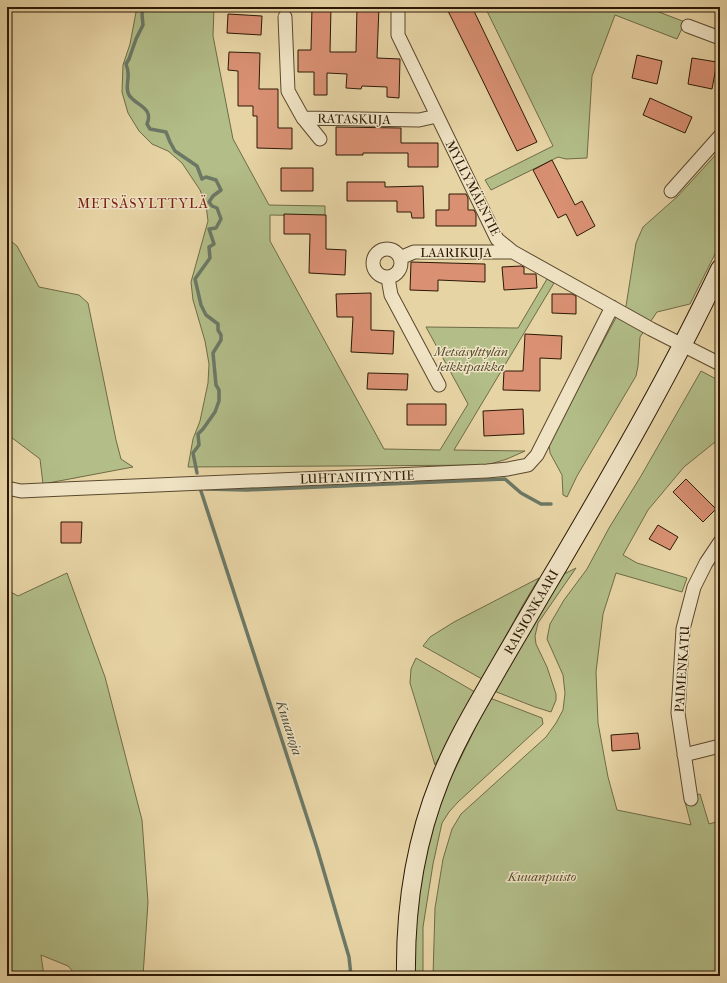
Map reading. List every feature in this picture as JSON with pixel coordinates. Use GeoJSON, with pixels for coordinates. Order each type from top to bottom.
{"type":"FeatureCollection","features":[{"type":"Feature","properties":{"kind":"main road","name":"RAISIONKAARI"},"geometry":{"type":"LineString","coordinates":[[406,976],[408,903],[417,854],[439,780],[457,742],[481,698],[661,387],[720,269]]}},
{"type":"Feature","properties":{"kind":"street","name":"MYLLYMÄENTIE"},"geometry":{"type":"LineString","coordinates":[[398,7],[398,35],[498,239],[514,252],[612,307],[720,364]]}},
{"type":"Feature","properties":{"kind":"street","name":"RATASKUJA"},"geometry":{"type":"LineString","coordinates":[[285,17],[288,91],[303,118],[420,120],[437,116]]}},
{"type":"Feature","properties":{"kind":"street"},"geometry":{"type":"LineString","coordinates":[[688,26],[720,38]]}},
{"type":"Feature","properties":{"kind":"street"},"geometry":{"type":"LineString","coordinates":[[303,118],[320,139]]}},
{"type":"Feature","properties":{"kind":"street"},"geometry":{"type":"LineString","coordinates":[[671,191],[720,136]]}},
{"type":"Feature","properties":{"kind":"street"},"geometry":{"type":"LineString","coordinates":[[381,250],[390,250],[398,254],[400,258],[401,267],[399,271],[388,278],[379,276],[373,265],[374,256],[381,250]]}},
{"type":"Feature","properties":{"kind":"street","name":"LAARIKUJA"},"geometry":{"type":"LineString","coordinates":[[400,258],[414,252],[514,252]]}},
{"type":"Feature","properties":{"kind":"street"},"geometry":{"type":"LineString","coordinates":[[388,278],[391,295],[439,385]]}},
{"type":"Feature","properties":{"kind":"street","name":"LUHTANIITYNTIE"},"geometry":{"type":"LineString","coordinates":[[7,488],[21,491],[51,490],[450,473],[508,469],[528,465],[537,455],[612,307]]}},
{"type":"Feature","properties":{"kind":"street","name":"PAIMENKATU"},"geometry":{"type":"LineString","coordinates":[[691,799],[678,713],[679,670],[683,628],[694,587],[706,563],[720,542]]}},
{"type":"Feature","properties":{"kind":"street"},"geometry":{"type":"LineString","coordinates":[[684,755],[720,746]]}},
{"type":"Feature","properties":{"kind":"green space","name":"Metsäsylttylän leikkipaikka"},"geometry":{"type":"Polygon","coordinates":[[[137,7],[214,7],[213,36],[233,139],[269,205],[325,206],[325,216],[270,215],[270,241],[384,449],[440,450],[468,404],[426,327],[518,328],[547,279],[554,283],[454,450],[525,451],[507,459],[487,465],[188,467],[193,439],[200,421],[208,383],[209,364],[205,341],[193,300],[191,282],[208,221],[206,205],[200,190],[182,163],[168,151],[152,144],[139,131],[128,113],[122,92],[123,65],[130,44],[137,7]]]}},
{"type":"Feature","properties":{"kind":"green space"},"geometry":{"type":"Polygon","coordinates":[[[485,7],[646,7],[685,22],[677,39],[615,15],[592,76],[587,158],[566,159],[558,157],[491,190],[485,180],[553,146],[485,7]]]}},
{"type":"Feature","properties":{"kind":"green space"},"geometry":{"type":"Polygon","coordinates":[[[720,150],[720,244],[690,304],[657,312],[640,337],[636,376],[577,476],[567,497],[563,495],[562,475],[550,453],[549,443],[619,312],[626,306],[636,243],[643,227],[678,196],[720,150]]]}},
{"type":"Feature","properties":{"kind":"green space"},"geometry":{"type":"Polygon","coordinates":[[[7,238],[17,246],[39,287],[79,295],[88,303],[121,459],[133,467],[43,484],[40,459],[7,434],[7,238]]]}},
{"type":"Feature","properties":{"kind":"green space","name":"Kuuanpuisto"},"geometry":{"type":"Polygon","coordinates":[[[701,371],[720,381],[720,438],[684,467],[648,510],[623,555],[637,563],[687,578],[682,592],[616,573],[603,614],[596,672],[598,723],[608,777],[617,810],[691,825],[684,798],[700,794],[709,824],[720,821],[720,976],[433,976],[435,908],[443,859],[452,829],[461,814],[546,737],[556,723],[563,710],[565,693],[563,675],[547,639],[550,624],[564,600],[587,569],[609,528],[641,476],[701,371]]]}},
{"type":"Feature","properties":{"kind":"green space"},"geometry":{"type":"Polygon","coordinates":[[[576,568],[538,623],[535,636],[536,644],[547,667],[556,694],[556,700],[551,712],[494,691],[560,579],[564,574],[576,568]]]}},
{"type":"Feature","properties":{"kind":"green space"},"geometry":{"type":"Polygon","coordinates":[[[67,573],[105,677],[142,820],[148,902],[143,976],[77,976],[68,966],[41,955],[44,976],[7,976],[7,590],[18,596],[67,573]]]}},
{"type":"Feature","properties":{"kind":"green space"},"geometry":{"type":"Polygon","coordinates":[[[539,578],[482,679],[423,646],[430,637],[454,622],[539,578]]]}},
{"type":"Feature","properties":{"kind":"green space"},"geometry":{"type":"Polygon","coordinates":[[[416,658],[475,692],[435,765],[410,683],[411,669],[416,658]]]}},
{"type":"Feature","properties":{"kind":"green space"},"geometry":{"type":"Polygon","coordinates":[[[490,698],[542,718],[543,724],[458,802],[442,823],[433,864],[423,927],[423,976],[414,976],[414,932],[423,863],[440,800],[490,698]]]}},
{"type":"Feature","properties":{"kind":"building"},"geometry":{"type":"Polygon","coordinates":[[[312,7],[331,7],[330,52],[356,52],[357,7],[379,7],[377,58],[400,59],[399,98],[387,97],[387,87],[362,86],[361,89],[346,88],[347,74],[327,73],[327,95],[314,95],[314,72],[298,72],[298,50],[311,50],[312,7]]]}},
{"type":"Feature","properties":{"kind":"building"},"geometry":{"type":"Polygon","coordinates":[[[446,7],[472,7],[537,142],[517,151],[446,7]]]}},
{"type":"Feature","properties":{"kind":"building"},"geometry":{"type":"Polygon","coordinates":[[[228,14],[262,16],[261,35],[227,33],[228,14]]]}},
{"type":"Feature","properties":{"kind":"building"},"geometry":{"type":"Polygon","coordinates":[[[229,52],[260,53],[259,89],[278,89],[278,128],[292,128],[292,149],[257,148],[257,116],[253,116],[253,106],[238,106],[238,71],[228,70],[229,52]]]}},
{"type":"Feature","properties":{"kind":"building"},"geometry":{"type":"Polygon","coordinates":[[[637,55],[662,61],[657,84],[632,78],[637,55]]]}},
{"type":"Feature","properties":{"kind":"building"},"geometry":{"type":"Polygon","coordinates":[[[692,58],[717,62],[712,89],[688,84],[692,58]]]}},
{"type":"Feature","properties":{"kind":"building"},"geometry":{"type":"Polygon","coordinates":[[[650,98],[692,117],[685,133],[643,115],[650,98]]]}},
{"type":"Feature","properties":{"kind":"building"},"geometry":{"type":"Polygon","coordinates":[[[336,127],[401,128],[401,143],[438,143],[438,167],[408,167],[408,153],[363,153],[363,155],[336,155],[336,127]]]}},
{"type":"Feature","properties":{"kind":"building"},"geometry":{"type":"Polygon","coordinates":[[[552,160],[575,205],[582,201],[595,226],[577,236],[566,214],[558,218],[533,170],[552,160]]]}},
{"type":"Feature","properties":{"kind":"building"},"geometry":{"type":"Polygon","coordinates":[[[281,168],[313,168],[313,191],[281,191],[281,168]]]}},
{"type":"Feature","properties":{"kind":"building"},"geometry":{"type":"Polygon","coordinates":[[[347,182],[385,182],[385,187],[423,186],[424,218],[412,218],[411,212],[397,212],[397,201],[347,201],[347,182]]]}},
{"type":"Feature","properties":{"kind":"building"},"geometry":{"type":"Polygon","coordinates":[[[449,194],[466,194],[468,198],[468,210],[474,210],[476,214],[476,226],[436,226],[436,210],[449,210],[449,194]]]}},
{"type":"Feature","properties":{"kind":"building"},"geometry":{"type":"Polygon","coordinates":[[[284,214],[326,215],[326,249],[346,250],[345,275],[309,273],[310,234],[284,234],[284,214]]]}},
{"type":"Feature","properties":{"kind":"building"},"geometry":{"type":"Polygon","coordinates":[[[411,262],[485,264],[485,282],[438,280],[438,291],[410,290],[411,262]]]}},
{"type":"Feature","properties":{"kind":"building"},"geometry":{"type":"Polygon","coordinates":[[[502,267],[524,267],[524,274],[536,274],[537,288],[504,290],[502,267]]]}},
{"type":"Feature","properties":{"kind":"building"},"geometry":{"type":"Polygon","coordinates":[[[371,293],[371,330],[394,331],[393,354],[351,352],[353,317],[337,317],[336,294],[371,293]]]}},
{"type":"Feature","properties":{"kind":"building"},"geometry":{"type":"Polygon","coordinates":[[[552,294],[572,294],[576,296],[576,314],[552,313],[552,294]]]}},
{"type":"Feature","properties":{"kind":"building"},"geometry":{"type":"Polygon","coordinates":[[[525,334],[562,336],[561,359],[540,358],[540,391],[503,390],[504,371],[523,371],[525,334]]]}},
{"type":"Feature","properties":{"kind":"building"},"geometry":{"type":"Polygon","coordinates":[[[368,373],[408,374],[407,390],[367,389],[368,373]]]}},
{"type":"Feature","properties":{"kind":"building"},"geometry":{"type":"Polygon","coordinates":[[[407,404],[446,404],[446,425],[407,425],[407,404]]]}},
{"type":"Feature","properties":{"kind":"building"},"geometry":{"type":"Polygon","coordinates":[[[523,409],[524,434],[484,436],[483,411],[523,409]]]}},
{"type":"Feature","properties":{"kind":"building"},"geometry":{"type":"Polygon","coordinates":[[[686,479],[716,509],[703,522],[673,492],[686,479]]]}},
{"type":"Feature","properties":{"kind":"building"},"geometry":{"type":"Polygon","coordinates":[[[61,522],[82,522],[81,543],[61,543],[61,522]]]}},
{"type":"Feature","properties":{"kind":"building"},"geometry":{"type":"Polygon","coordinates":[[[658,525],[678,537],[670,550],[649,539],[658,525]]]}},
{"type":"Feature","properties":{"kind":"building"},"geometry":{"type":"Polygon","coordinates":[[[638,733],[640,749],[612,751],[611,735],[638,733]]]}},
{"type":"Feature","properties":{"kind":"waterway","name":"Kuuanoja"},"geometry":{"type":"LineString","coordinates":[[143,7],[143,25],[126,64],[128,72],[128,93],[132,99],[146,110],[149,118],[147,124],[150,129],[166,132],[175,151],[197,166],[202,179],[206,177],[216,180],[221,190],[213,196],[209,202],[212,206],[217,208],[221,219],[216,228],[209,229],[214,244],[209,247],[210,258],[195,279],[201,305],[206,315],[218,324],[218,330],[221,335],[221,340],[213,353],[216,385],[219,390],[219,401],[215,412],[198,434],[199,445],[193,453],[197,473]]}},
{"type":"Feature","properties":{"kind":"waterway"},"geometry":{"type":"LineString","coordinates":[[205,489],[247,490],[505,479],[521,493],[541,504],[551,504]]}},
{"type":"Feature","properties":{"kind":"waterway","name":"Kuuanoja"},"geometry":{"type":"LineString","coordinates":[[200,488],[317,848],[349,957],[351,976]]}},
{"type":"Feature","properties":{"kind":"district","name":"METSÄSYLTTYLÄ"},"geometry":{"type":"Point","coordinates":[143,203]}}]}
